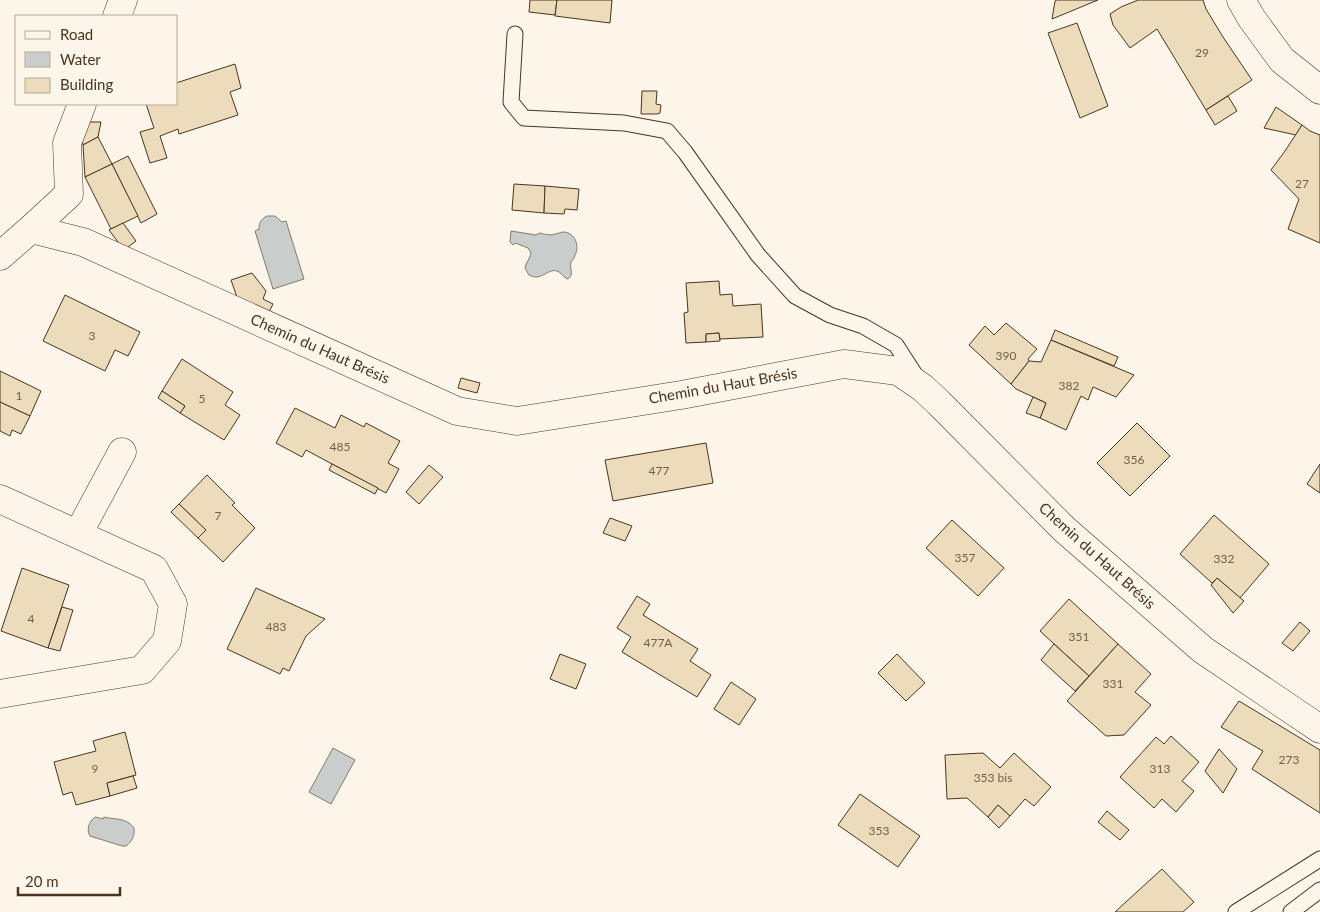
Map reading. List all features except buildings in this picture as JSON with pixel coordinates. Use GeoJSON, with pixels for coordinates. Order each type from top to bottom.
{"type":"FeatureCollection","features":[{"type":"Feature","properties":{"kind":"street"},"geometry":{"type":"LineString","coordinates":[[117,15],[123,0]]}},
{"type":"Feature","properties":{"kind":"street"},"geometry":{"type":"LineString","coordinates":[[1241,0],[1252,19],[1282,60],[1320,90]]}},
{"type":"Feature","properties":{"kind":"street"},"geometry":{"type":"LineString","coordinates":[[0,256],[69,194],[67,143],[82,105]]}},
{"type":"Feature","properties":{"kind":"street","name":"Chemin du Haut Brésis"},"geometry":{"type":"LineString","coordinates":[[31,229],[83,242],[457,411],[517,421],[682,395],[844,364],[898,371],[923,388],[939,403],[1064,529],[1203,650],[1320,729]]}},
{"type":"Feature","properties":{"kind":"street"},"geometry":{"type":"LineString","coordinates":[[78,534],[122,452]]}},
{"type":"Feature","properties":{"kind":"street"},"geometry":{"type":"LineString","coordinates":[[0,498],[154,568],[173,604],[167,641],[142,670],[0,694]]}},
{"type":"Feature","properties":{"kind":"lane"},"geometry":{"type":"LineString","coordinates":[[514,34],[511,102],[524,118],[624,123],[666,131],[685,152],[758,254],[795,296],[830,315],[863,326],[896,345],[923,388]]}},
{"type":"Feature","properties":{"kind":"lane"},"geometry":{"type":"LineString","coordinates":[[1236,912],[1320,859]]}},
{"type":"Feature","properties":{"kind":"lane"},"geometry":{"type":"LineString","coordinates":[[1291,912],[1320,890]]}},
{"type":"Feature","properties":{"kind":"water"},"geometry":{"type":"Polygon","coordinates":[[[275,216],[282,222],[286,221],[304,279],[273,289],[255,231],[259,229],[263,218],[275,216]]]}},
{"type":"Feature","properties":{"kind":"water"},"geometry":{"type":"Polygon","coordinates":[[[511,231],[536,235],[540,233],[551,235],[563,232],[571,234],[577,244],[577,248],[571,262],[571,276],[567,279],[558,272],[553,271],[537,277],[529,275],[525,268],[531,253],[528,248],[515,243],[513,245],[510,242],[511,231]]]}},
{"type":"Feature","properties":{"kind":"water"},"geometry":{"type":"Polygon","coordinates":[[[333,748],[355,760],[331,804],[309,792],[333,748]]]}},
{"type":"Feature","properties":{"kind":"water"},"geometry":{"type":"Polygon","coordinates":[[[95,817],[120,819],[131,824],[134,828],[134,833],[131,840],[126,846],[122,846],[90,836],[89,826],[95,817]]]}}]}
